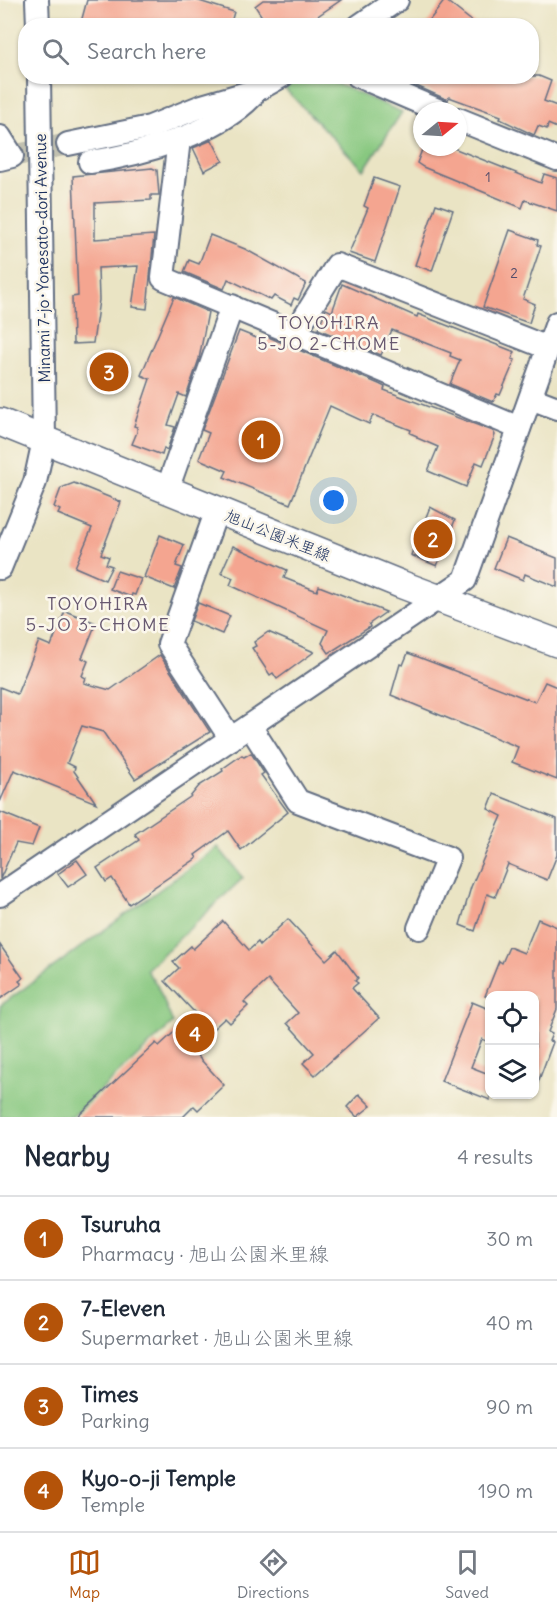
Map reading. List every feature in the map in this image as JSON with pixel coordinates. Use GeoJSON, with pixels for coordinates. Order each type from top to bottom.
{"type":"FeatureCollection","features":[{"type":"Feature","properties":{"kind":"main road","name":"旭山公園米里線"},"geometry":{"type":"LineString","coordinates":[[0,422],[438,598],[557,643]]}},
{"type":"Feature","properties":{"kind":"street"},"geometry":{"type":"LineString","coordinates":[[37,0],[38,18]]}},
{"type":"Feature","properties":{"kind":"street"},"geometry":{"type":"LineString","coordinates":[[371,18],[397,0]]}},
{"type":"Feature","properties":{"kind":"street","name":"Minami 7-jo･Yonesato-dori Avenue"},"geometry":{"type":"LineString","coordinates":[[0,568],[35,482],[44,440],[39,84]]}},
{"type":"Feature","properties":{"kind":"street"},"geometry":{"type":"LineString","coordinates":[[68,144],[150,127],[202,106],[257,90],[268,84]]}},
{"type":"Feature","properties":{"kind":"street"},"geometry":{"type":"LineString","coordinates":[[377,84],[419,102]]}},
{"type":"Feature","properties":{"kind":"street"},"geometry":{"type":"LineString","coordinates":[[90,162],[107,160],[179,139],[229,115],[242,106],[257,90]]}},
{"type":"Feature","properties":{"kind":"street"},"geometry":{"type":"LineString","coordinates":[[467,122],[557,159]]}},
{"type":"Feature","properties":{"kind":"street"},"geometry":{"type":"LineString","coordinates":[[0,137],[12,156],[0,159]]}},
{"type":"Feature","properties":{"kind":"street"},"geometry":{"type":"LineString","coordinates":[[179,139],[163,278],[519,428]]}},
{"type":"Feature","properties":{"kind":"street"},"geometry":{"type":"LineString","coordinates":[[295,333],[337,265],[548,348]]}},
{"type":"Feature","properties":{"kind":"street"},"geometry":{"type":"LineString","coordinates":[[167,490],[232,306]]}},
{"type":"Feature","properties":{"kind":"street"},"geometry":{"type":"LineString","coordinates":[[0,895],[465,580],[557,323]]}},
{"type":"Feature","properties":{"kind":"street"},"geometry":{"type":"LineString","coordinates":[[531,398],[557,408]]}},
{"type":"Feature","properties":{"kind":"street"},"geometry":{"type":"LineString","coordinates":[[217,510],[169,644],[231,739]]}},
{"type":"Feature","properties":{"kind":"street"},"geometry":{"type":"LineString","coordinates":[[250,726],[298,801],[448,858],[419,928]]}},
{"type":"Feature","properties":{"kind":"green space"},"geometry":{"type":"Polygon","coordinates":[[[293,84],[337,84],[402,112],[364,170],[285,89],[293,84]]]}},
{"type":"Feature","properties":{"kind":"green space"},"geometry":{"type":"Polygon","coordinates":[[[218,847],[243,878],[146,970],[157,985],[173,1023],[72,1117],[0,1117],[0,1006],[218,847]]]}},
{"type":"Feature","properties":{"kind":"building"},"geometry":{"type":"Polygon","coordinates":[[[87,0],[196,0],[234,12],[232,18],[82,18],[87,0]]]}},
{"type":"Feature","properties":{"kind":"building"},"geometry":{"type":"Polygon","coordinates":[[[263,0],[341,0],[315,18],[263,18],[255,6],[263,0]]]}},
{"type":"Feature","properties":{"kind":"building"},"geometry":{"type":"Polygon","coordinates":[[[445,0],[468,18],[431,18],[445,0]]]}},
{"type":"Feature","properties":{"kind":"building"},"geometry":{"type":"Polygon","coordinates":[[[539,76],[551,81],[544,101],[557,106],[557,128],[548,124],[547,129],[538,126],[534,135],[500,119],[501,116],[449,97],[448,100],[412,84],[539,84],[539,76]]]}},
{"type":"Feature","properties":{"kind":"building"},"geometry":{"type":"Polygon","coordinates":[[[212,140],[223,161],[204,171],[193,148],[212,140]]]}},
{"type":"Feature","properties":{"kind":"building"},"geometry":{"type":"Polygon","coordinates":[[[467,153],[541,183],[544,174],[557,178],[557,211],[525,200],[522,208],[417,163],[420,156],[467,156],[467,153]]]}},
{"type":"Feature","properties":{"kind":"building"},"geometry":{"type":"Polygon","coordinates":[[[152,168],[157,170],[159,195],[151,195],[151,200],[95,203],[95,239],[154,235],[147,309],[132,307],[138,266],[98,268],[99,300],[93,343],[73,344],[72,297],[78,296],[73,176],[152,168]]]}},
{"type":"Feature","properties":{"kind":"building"},"geometry":{"type":"Polygon","coordinates":[[[374,178],[400,187],[375,262],[349,253],[368,208],[364,206],[374,178]]]}},
{"type":"Feature","properties":{"kind":"building"},"geometry":{"type":"Polygon","coordinates":[[[436,204],[453,210],[432,271],[415,265],[436,204]]]}},
{"type":"Feature","properties":{"kind":"building"},"geometry":{"type":"Polygon","coordinates":[[[510,230],[538,240],[537,245],[541,246],[523,299],[535,304],[529,323],[483,307],[510,230]]]}},
{"type":"Feature","properties":{"kind":"building"},"geometry":{"type":"Polygon","coordinates":[[[210,235],[245,249],[306,283],[298,300],[294,298],[291,305],[274,296],[271,300],[228,279],[224,289],[184,272],[189,260],[199,264],[210,235]]]}},
{"type":"Feature","properties":{"kind":"building"},"geometry":{"type":"Polygon","coordinates":[[[342,284],[417,317],[418,314],[515,352],[512,359],[515,360],[500,395],[497,394],[493,402],[450,384],[460,360],[450,356],[451,353],[392,330],[381,355],[318,329],[326,309],[332,312],[342,284]]]}},
{"type":"Feature","properties":{"kind":"building"},"geometry":{"type":"Polygon","coordinates":[[[174,297],[208,312],[199,359],[186,397],[179,394],[168,425],[175,427],[167,450],[164,448],[162,455],[132,444],[137,432],[137,427],[134,426],[150,379],[141,375],[174,297]]]}},
{"type":"Feature","properties":{"kind":"building"},"geometry":{"type":"Polygon","coordinates":[[[239,331],[264,341],[266,336],[379,384],[385,387],[384,390],[493,431],[495,435],[483,465],[476,462],[466,487],[428,471],[438,447],[417,438],[410,433],[411,430],[373,415],[369,424],[330,406],[290,504],[224,477],[227,471],[199,459],[209,433],[202,430],[239,331]]]}},
{"type":"Feature","properties":{"kind":"building"},"geometry":{"type":"Polygon","coordinates":[[[74,483],[121,502],[101,554],[109,557],[106,564],[112,566],[105,580],[75,567],[92,528],[58,514],[60,510],[54,507],[61,488],[74,483]]]}},
{"type":"Feature","properties":{"kind":"building"},"geometry":{"type":"Polygon","coordinates":[[[430,507],[455,520],[437,566],[411,555],[430,507]]]}},
{"type":"Feature","properties":{"kind":"building"},"geometry":{"type":"Polygon","coordinates":[[[160,535],[184,545],[176,566],[182,568],[174,589],[144,577],[160,535]]]}},
{"type":"Feature","properties":{"kind":"building"},"geometry":{"type":"Polygon","coordinates":[[[506,538],[557,558],[557,587],[525,574],[523,580],[494,568],[506,538]]]}},
{"type":"Feature","properties":{"kind":"building"},"geometry":{"type":"Polygon","coordinates":[[[233,546],[287,570],[284,578],[317,591],[319,586],[386,612],[369,624],[370,627],[329,653],[322,643],[328,630],[230,585],[233,578],[221,573],[233,546]]]}},
{"type":"Feature","properties":{"kind":"building"},"geometry":{"type":"Polygon","coordinates":[[[117,571],[141,579],[135,595],[132,594],[131,597],[110,589],[117,571]]]}},
{"type":"Feature","properties":{"kind":"building"},"geometry":{"type":"Polygon","coordinates":[[[198,603],[230,616],[222,634],[191,621],[198,603]]]}},
{"type":"Feature","properties":{"kind":"building"},"geometry":{"type":"Polygon","coordinates":[[[65,611],[96,623],[82,658],[88,661],[82,676],[86,678],[84,683],[110,690],[160,655],[210,732],[135,779],[103,732],[82,726],[67,763],[75,767],[74,771],[96,803],[14,770],[0,802],[0,687],[17,694],[39,641],[51,646],[65,611]]]}},
{"type":"Feature","properties":{"kind":"building"},"geometry":{"type":"Polygon","coordinates":[[[268,632],[314,652],[277,679],[273,673],[270,675],[252,648],[256,646],[254,642],[268,632]]]}},
{"type":"Feature","properties":{"kind":"building"},"geometry":{"type":"Polygon","coordinates":[[[408,653],[535,702],[545,682],[557,687],[557,780],[512,762],[518,747],[391,695],[400,664],[403,665],[408,653]]]}},
{"type":"Feature","properties":{"kind":"building"},"geometry":{"type":"Polygon","coordinates":[[[251,753],[264,773],[261,775],[288,812],[241,850],[228,831],[195,855],[197,858],[129,904],[112,878],[106,882],[97,868],[139,840],[135,834],[190,797],[199,786],[223,771],[222,769],[242,755],[244,757],[251,753]]]}},
{"type":"Feature","properties":{"kind":"building"},"geometry":{"type":"Polygon","coordinates":[[[494,794],[557,819],[557,855],[547,880],[508,864],[495,897],[487,894],[475,931],[460,925],[471,887],[502,816],[488,809],[494,794]]]}},
{"type":"Feature","properties":{"kind":"building"},"geometry":{"type":"Polygon","coordinates":[[[0,812],[39,828],[32,846],[16,843],[0,879],[0,812]]]}},
{"type":"Feature","properties":{"kind":"building"},"geometry":{"type":"Polygon","coordinates":[[[77,860],[87,874],[68,887],[58,874],[77,860]]]}},
{"type":"Feature","properties":{"kind":"building"},"geometry":{"type":"Polygon","coordinates":[[[288,919],[326,960],[337,950],[358,978],[355,981],[358,983],[352,988],[379,1018],[315,1075],[303,1063],[314,1053],[287,1023],[298,1013],[268,980],[244,1002],[248,1006],[230,1023],[225,1018],[191,1049],[224,1085],[198,1110],[194,1106],[183,1117],[77,1117],[156,1043],[159,1046],[195,1013],[165,981],[179,968],[173,962],[191,946],[193,949],[223,921],[249,950],[258,942],[260,945],[288,919]]]}},
{"type":"Feature","properties":{"kind":"building"},"geometry":{"type":"Polygon","coordinates":[[[538,919],[557,927],[557,1009],[548,1032],[552,1034],[549,1041],[553,1042],[539,1080],[539,991],[487,991],[499,961],[502,963],[509,947],[524,953],[538,919]]]}},
{"type":"Feature","properties":{"kind":"building"},"geometry":{"type":"Polygon","coordinates":[[[0,945],[23,978],[19,981],[22,984],[0,999],[0,945]]]}},
{"type":"Feature","properties":{"kind":"building"},"geometry":{"type":"Polygon","coordinates":[[[472,1002],[485,1007],[485,1040],[482,1039],[471,1067],[485,1072],[485,1098],[441,1081],[472,1002]]]}},
{"type":"Feature","properties":{"kind":"building"},"geometry":{"type":"Polygon","coordinates":[[[359,1094],[371,1106],[357,1117],[347,1107],[359,1094]]]}},
{"type":"Feature","properties":{"kind":"tunnel"},"geometry":{"type":"LineString","coordinates":[[12,156],[68,144]]}},
{"type":"Feature","properties":{"kind":"place","name":"Times"},"geometry":{"type":"Point","coordinates":[109,372]}},
{"type":"Feature","properties":{"kind":"place","name":"Tsuruha"},"geometry":{"type":"Point","coordinates":[261,440]}},
{"type":"Feature","properties":{"kind":"place","name":"7-Eleven"},"geometry":{"type":"Point","coordinates":[433,539]}},
{"type":"Feature","properties":{"kind":"place","name":"Kyo-o-ji Temple"},"geometry":{"type":"Point","coordinates":[195,1033]}},
{"type":"Feature","properties":{"kind":"district","name":"TOYOHIRA 5-JO 2-CHOME"},"geometry":{"type":"Point","coordinates":[329,332]}},
{"type":"Feature","properties":{"kind":"district","name":"TOYOHIRA 5-JO 3-CHOME"},"geometry":{"type":"Point","coordinates":[98,613]}}]}
